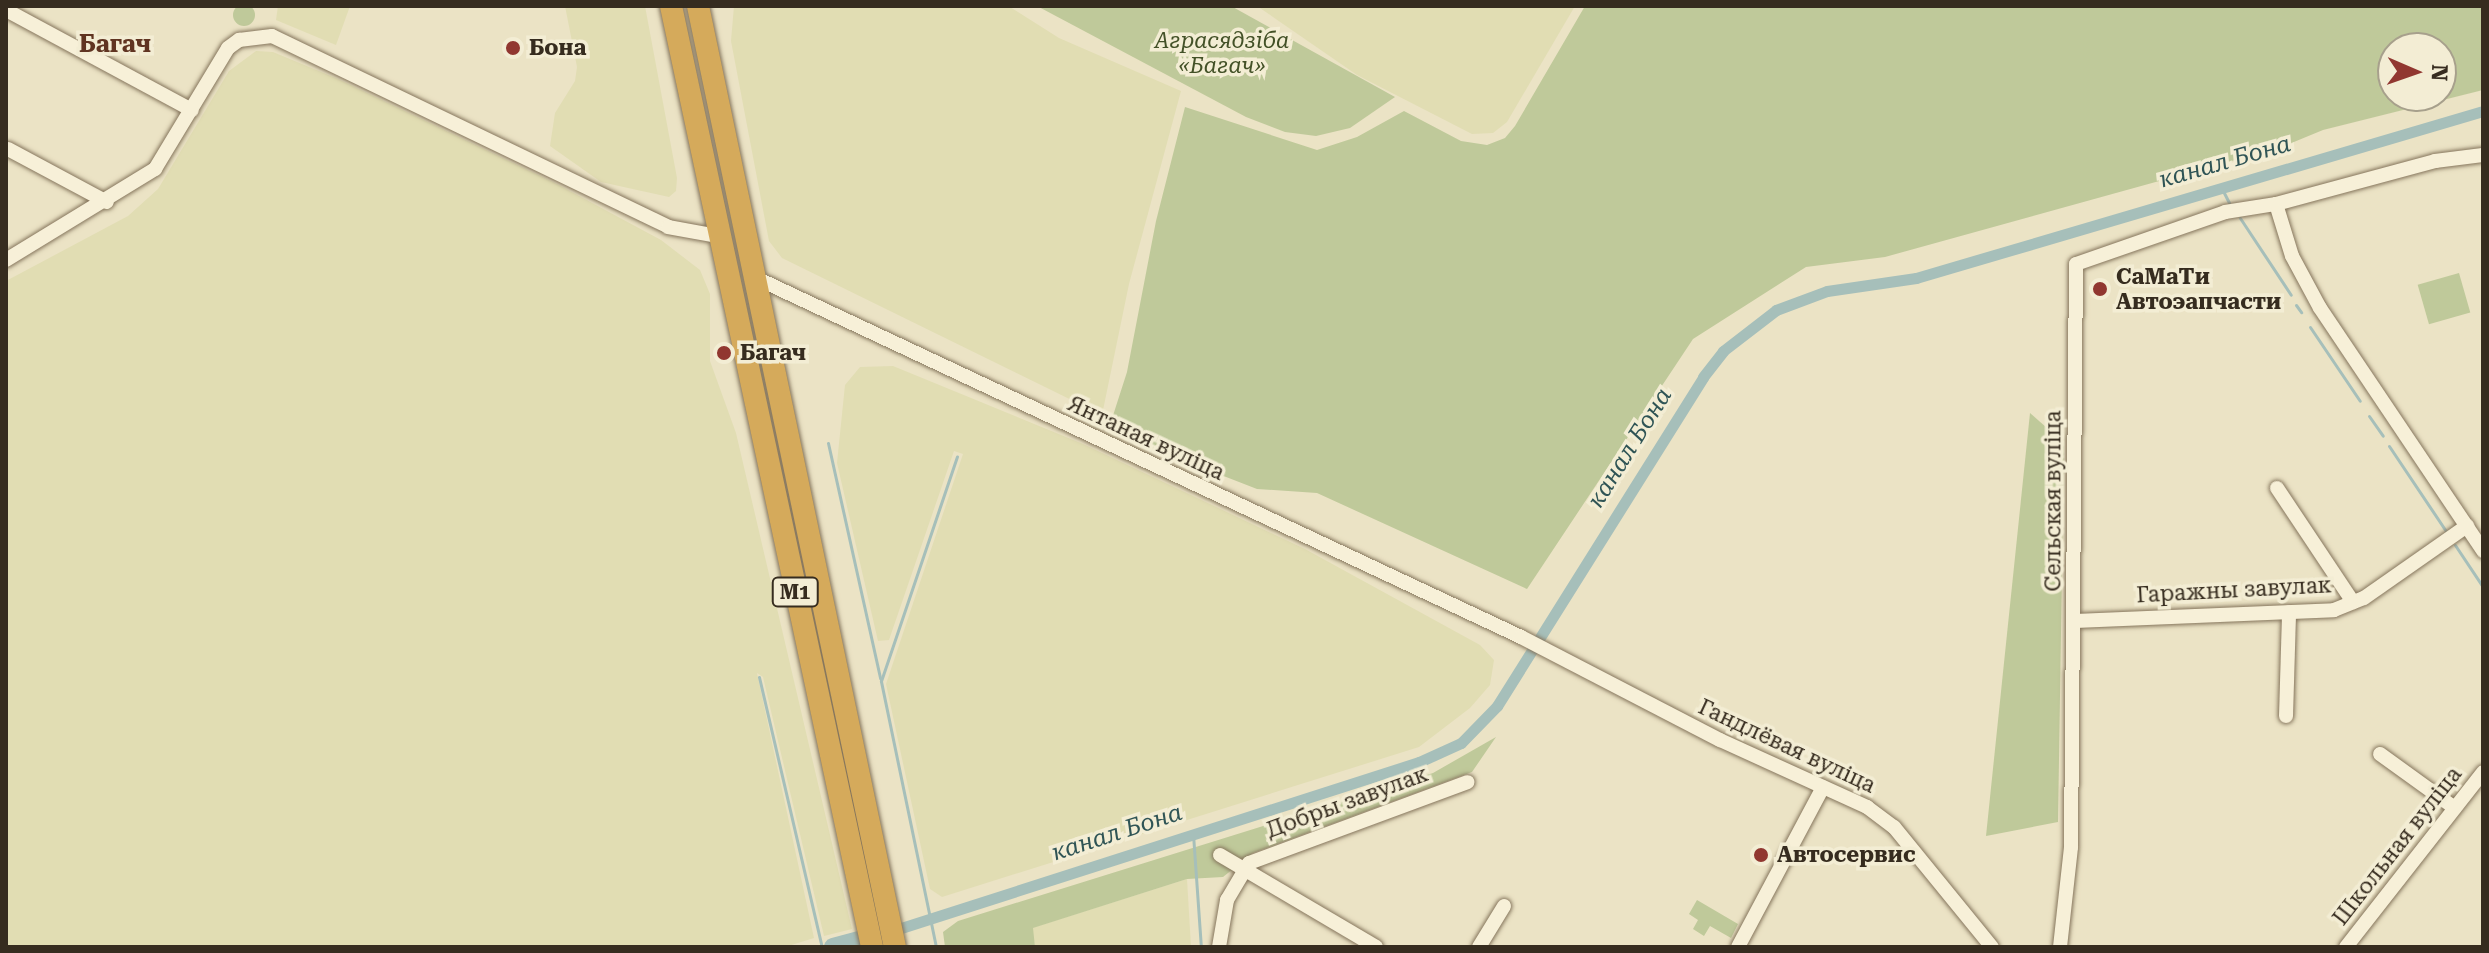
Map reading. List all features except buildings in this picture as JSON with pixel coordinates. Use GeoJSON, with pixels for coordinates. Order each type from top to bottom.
{"type":"FeatureCollection","features":[{"type":"Feature","properties":{"kind":"highway","name":"М1"},"geometry":{"type":"LineString","coordinates":[[671,6],[872,947]]}},
{"type":"Feature","properties":{"kind":"highway","name":"М1"},"geometry":{"type":"LineString","coordinates":[[698,6],[895,947]]}},
{"type":"Feature","properties":{"kind":"street"},"geometry":{"type":"LineString","coordinates":[[6,10],[192,110]]}},
{"type":"Feature","properties":{"kind":"street"},"geometry":{"type":"LineString","coordinates":[[6,260],[107,202],[155,169],[228,48],[239,40],[272,36],[668,227],[718,236]]}},
{"type":"Feature","properties":{"kind":"street"},"geometry":{"type":"LineString","coordinates":[[8,149],[107,202]]}},
{"type":"Feature","properties":{"kind":"street"},"geometry":{"type":"LineString","coordinates":[[2483,155],[2435,161],[2276,204],[2292,256],[2320,308],[2483,551]]}},
{"type":"Feature","properties":{"kind":"street","name":"Сельская вуліца"},"geometry":{"type":"LineString","coordinates":[[2060,947],[2070,895],[2076,264],[2225,212],[2276,204]]}},
{"type":"Feature","properties":{"kind":"street","name":"Янтаная вуліца"},"geometry":{"type":"LineString","coordinates":[[754,277],[1521,637]]}},
{"type":"Feature","properties":{"kind":"street"},"geometry":{"type":"LineString","coordinates":[[2277,488],[2353,602]]}},
{"type":"Feature","properties":{"kind":"street","name":"Гаражны завулак"},"geometry":{"type":"LineString","coordinates":[[2075,621],[2334,610],[2353,602],[2467,526]]}},
{"type":"Feature","properties":{"kind":"street"},"geometry":{"type":"LineString","coordinates":[[2286,716],[2289,612]]}},
{"type":"Feature","properties":{"kind":"street","name":"Гандлёвая вуліца"},"geometry":{"type":"LineString","coordinates":[[1521,637],[1823,787],[1894,827],[1938,888],[1992,947]]}},
{"type":"Feature","properties":{"kind":"street"},"geometry":{"type":"LineString","coordinates":[[2380,754],[2455,808]]}},
{"type":"Feature","properties":{"kind":"street","name":"Школьная вуліца"},"geometry":{"type":"LineString","coordinates":[[2346,947],[2483,772]]}},
{"type":"Feature","properties":{"kind":"street","name":"Добры завулак"},"geometry":{"type":"LineString","coordinates":[[1243,868],[1272,852],[1468,782]]}},
{"type":"Feature","properties":{"kind":"street"},"geometry":{"type":"LineString","coordinates":[[1738,947],[1823,787]]}},
{"type":"Feature","properties":{"kind":"street"},"geometry":{"type":"LineString","coordinates":[[1220,855],[1376,947]]}},
{"type":"Feature","properties":{"kind":"street"},"geometry":{"type":"LineString","coordinates":[[1219,947],[1227,900],[1243,868]]}},
{"type":"Feature","properties":{"kind":"street"},"geometry":{"type":"LineString","coordinates":[[1479,947],[1504,906]]}},
{"type":"Feature","properties":{"kind":"shaded area"},"geometry":{"type":"Polygon","coordinates":[[[278,6],[350,6],[336,45],[276,20],[278,6]]]}},
{"type":"Feature","properties":{"kind":"shaded area"},"geometry":{"type":"Polygon","coordinates":[[[565,6],[645,6],[677,178],[676,191],[669,197],[601,182],[550,146],[555,113],[575,81],[577,67],[565,6]]]}},
{"type":"Feature","properties":{"kind":"shaded area"},"geometry":{"type":"Polygon","coordinates":[[[734,6],[1010,7],[1059,38],[1181,91],[1129,284],[1102,415],[782,258],[769,241],[731,41],[734,6]]]}},
{"type":"Feature","properties":{"kind":"shaded area"},"geometry":{"type":"Polygon","coordinates":[[[1257,6],[1575,6],[1507,122],[1493,133],[1472,134],[1357,75],[1257,6]]]}},
{"type":"Feature","properties":{"kind":"shaded area"},"geometry":{"type":"Polygon","coordinates":[[[256,51],[273,52],[338,79],[555,183],[661,240],[700,270],[710,294],[710,361],[736,433],[852,929],[824,936],[763,677],[757,673],[814,938],[785,947],[6,947],[6,281],[128,216],[158,189],[229,71],[256,51]]]}},
{"type":"Feature","properties":{"kind":"shaded area"},"geometry":{"type":"Polygon","coordinates":[[[893,366],[1083,444],[1305,549],[1480,645],[1494,660],[1490,685],[1470,708],[1419,747],[942,897],[930,889],[886,684],[963,454],[954,451],[889,640],[878,641],[837,463],[845,385],[860,367],[893,366]]]}},
{"type":"Feature","properties":{"kind":"shaded area"},"geometry":{"type":"Polygon","coordinates":[[[1187,879],[1191,947],[1035,947],[1032,928],[1187,879]]]}},
{"type":"Feature","properties":{"kind":"green space"},"geometry":{"type":"Polygon","coordinates":[[[244,4],[252,7],[255,15],[252,23],[244,26],[236,23],[233,15],[236,7],[244,4]]]}},
{"type":"Feature","properties":{"kind":"green space","name":"Аграсядзіба «Багач»"},"geometry":{"type":"Polygon","coordinates":[[[1037,6],[1231,6],[1395,97],[1350,128],[1316,136],[1285,132],[1246,117],[1037,6]]]}},
{"type":"Feature","properties":{"kind":"green space"},"geometry":{"type":"Polygon","coordinates":[[[1585,6],[2483,6],[2483,90],[2457,96],[2457,32],[2377,32],[2377,112],[2395,112],[2323,130],[2282,147],[1885,257],[1806,267],[1693,339],[1527,589],[1317,493],[1257,489],[1108,431],[1127,372],[1156,221],[1185,107],[1317,150],[1357,137],[1404,111],[1461,141],[1487,145],[1505,138],[1585,6]]]}},
{"type":"Feature","properties":{"kind":"green space"},"geometry":{"type":"Polygon","coordinates":[[[2459,273],[2470,312],[2429,324],[2418,285],[2459,273]]]}},
{"type":"Feature","properties":{"kind":"green space"},"geometry":{"type":"Polygon","coordinates":[[[2030,413],[2064,443],[2058,822],[1986,836],[2030,413]]]}},
{"type":"Feature","properties":{"kind":"green space"},"geometry":{"type":"Polygon","coordinates":[[[1496,737],[1472,772],[1253,853],[1223,877],[1187,879],[1033,928],[1035,947],[945,947],[943,932],[958,921],[1433,773],[1496,737]]]}},
{"type":"Feature","properties":{"kind":"green space"},"geometry":{"type":"Polygon","coordinates":[[[1697,900],[1738,924],[1731,938],[1710,926],[1704,936],[1693,929],[1698,920],[1689,914],[1697,900]]]}},
{"type":"Feature","properties":{"kind":"waterway","name":"канал Бона"},"geometry":{"type":"LineString","coordinates":[[898,929],[1419,762],[1461,743],[1497,706],[1703,377],[1723,351],[1776,310],[1827,291],[1916,278],[2483,111]]}},
{"type":"Feature","properties":{"kind":"waterway"},"geometry":{"type":"LineString","coordinates":[[2221,187],[2229,203]]}},
{"type":"Feature","properties":{"kind":"waterway"},"geometry":{"type":"LineString","coordinates":[[2240,218],[2291,295]]}},
{"type":"Feature","properties":{"kind":"waterway"},"geometry":{"type":"LineString","coordinates":[[2296,305],[2301,312]]}},
{"type":"Feature","properties":{"kind":"waterway"},"geometry":{"type":"LineString","coordinates":[[2310,327],[2360,401]]}},
{"type":"Feature","properties":{"kind":"waterway"},"geometry":{"type":"LineString","coordinates":[[2369,416],[2383,436]]}},
{"type":"Feature","properties":{"kind":"waterway"},"geometry":{"type":"LineString","coordinates":[[828,443],[880,678]]}},
{"type":"Feature","properties":{"kind":"waterway"},"geometry":{"type":"LineString","coordinates":[[2389,446],[2446,531]]}},
{"type":"Feature","properties":{"kind":"waterway"},"geometry":{"type":"LineString","coordinates":[[936,947],[881,681],[957,456]]}},
{"type":"Feature","properties":{"kind":"waterway"},"geometry":{"type":"LineString","coordinates":[[2455,545],[2483,587]]}},
{"type":"Feature","properties":{"kind":"waterway"},"geometry":{"type":"LineString","coordinates":[[759,677],[822,947]]}},
{"type":"Feature","properties":{"kind":"waterway"},"geometry":{"type":"LineString","coordinates":[[1193,834],[1201,947]]}},
{"type":"Feature","properties":{"kind":"waterway","name":"канал Бона"},"geometry":{"type":"LineString","coordinates":[[833,947],[859,940]]}},
{"type":"Feature","properties":{"kind":"place","name":"Бона"},"geometry":{"type":"Point","coordinates":[513,48]}},
{"type":"Feature","properties":{"kind":"place","name":"СаМаТи Автоэапчасти"},"geometry":{"type":"Point","coordinates":[2100,289]}},
{"type":"Feature","properties":{"kind":"place","name":"Багач"},"geometry":{"type":"Point","coordinates":[724,353]}},
{"type":"Feature","properties":{"kind":"place","name":"Автосервис"},"geometry":{"type":"Point","coordinates":[1761,855]}},
{"type":"Feature","properties":{"kind":"district","name":"Багач"},"geometry":{"type":"Point","coordinates":[115,45]}}]}
